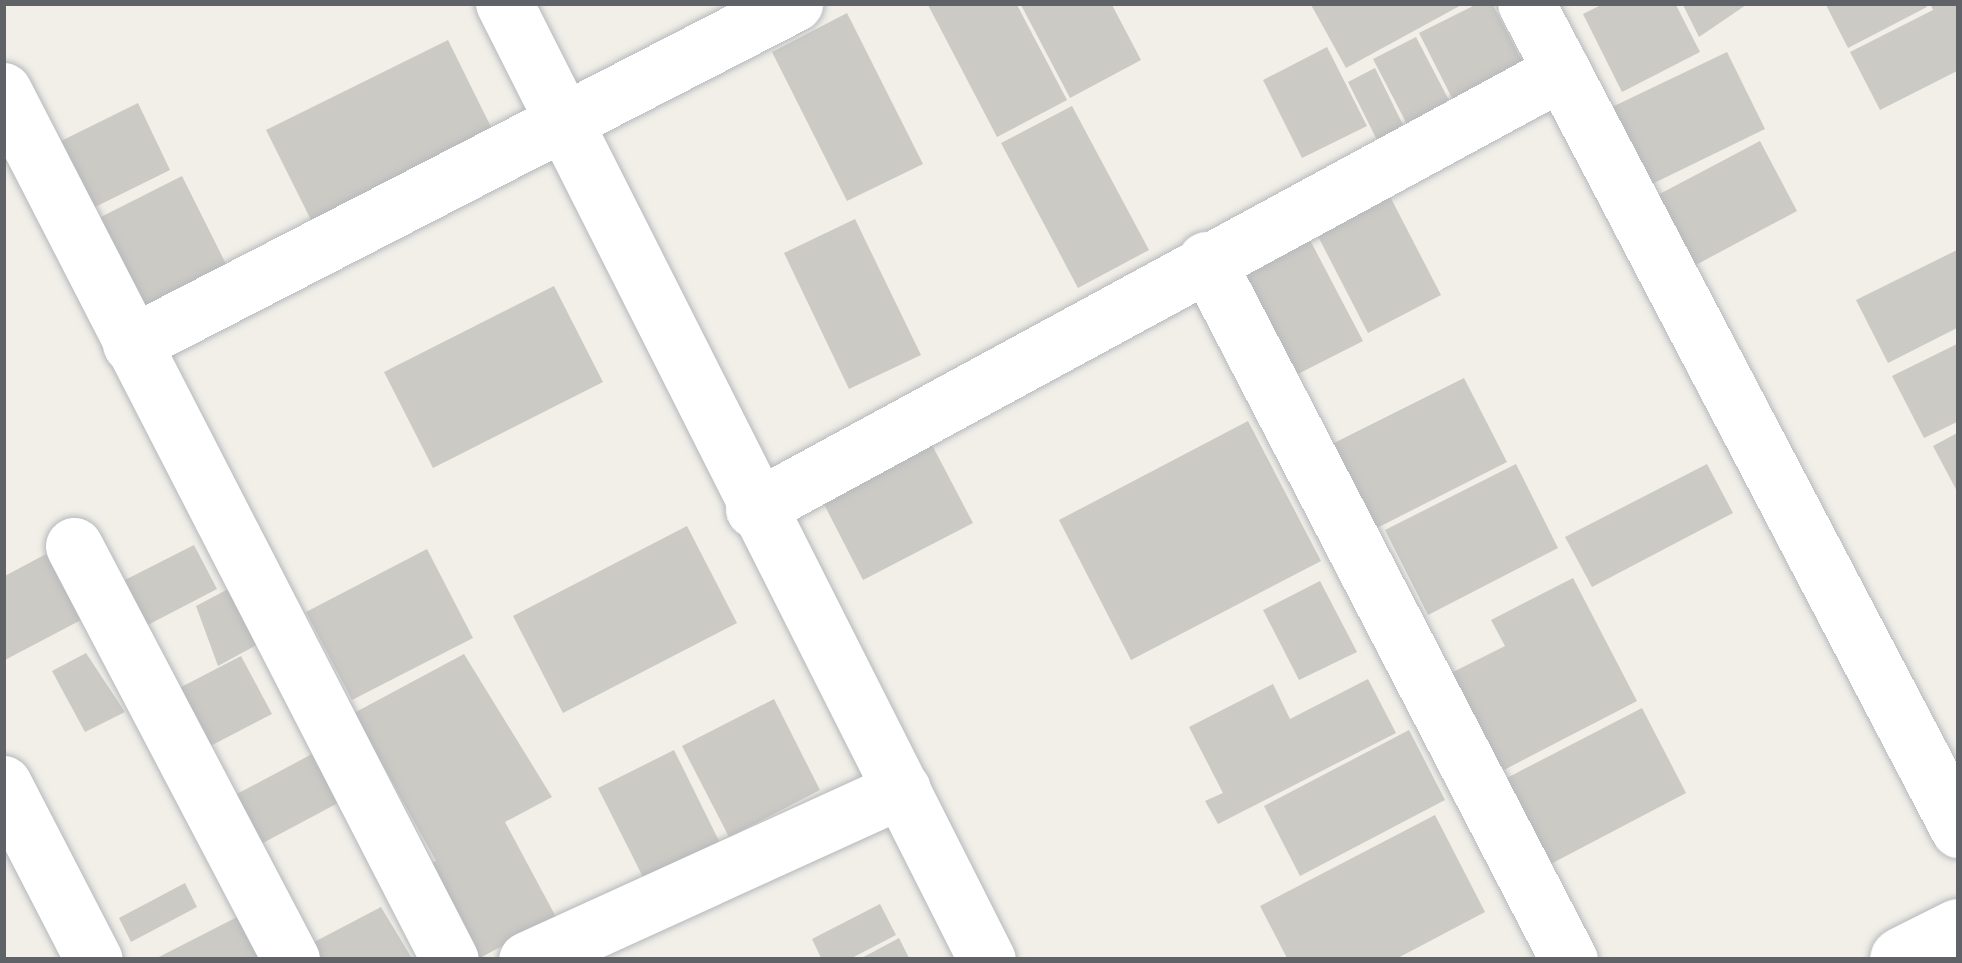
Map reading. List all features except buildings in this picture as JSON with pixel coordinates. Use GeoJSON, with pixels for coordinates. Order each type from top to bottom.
{"type":"FeatureCollection","features":[{"type":"Feature","properties":{"kind":"street"},"geometry":{"type":"LineString","coordinates":[[504,3],[754,509],[987,960]]}},
{"type":"Feature","properties":{"kind":"street"},"geometry":{"type":"LineString","coordinates":[[131,344],[794,3]]}},
{"type":"Feature","properties":{"kind":"street"},"geometry":{"type":"LineString","coordinates":[[1526,3],[1959,829]]}},
{"type":"Feature","properties":{"kind":"street"},"geometry":{"type":"LineString","coordinates":[[754,509],[1562,71]]}},
{"type":"Feature","properties":{"kind":"street"},"geometry":{"type":"LineString","coordinates":[[3,91],[450,960]]}},
{"type":"Feature","properties":{"kind":"street"},"geometry":{"type":"LineString","coordinates":[[1206,260],[1569,960]]}},
{"type":"Feature","properties":{"kind":"street"},"geometry":{"type":"LineString","coordinates":[[74,546],[291,960]]}},
{"type":"Feature","properties":{"kind":"street"},"geometry":{"type":"LineString","coordinates":[[3,784],[94,960]]}},
{"type":"Feature","properties":{"kind":"street"},"geometry":{"type":"LineString","coordinates":[[527,960],[902,789]]}},
{"type":"Feature","properties":{"kind":"street"},"geometry":{"type":"LineString","coordinates":[[1903,960],[1959,932]]}}]}
